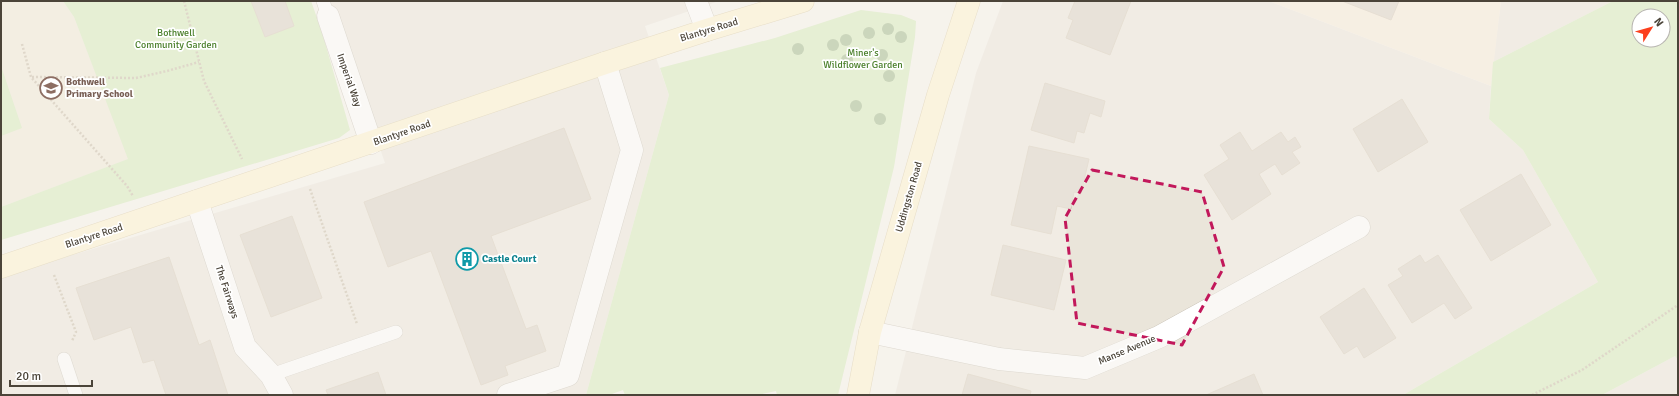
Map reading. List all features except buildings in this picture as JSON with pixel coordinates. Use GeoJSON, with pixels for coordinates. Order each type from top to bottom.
{"type":"FeatureCollection","features":[{"type":"Feature","properties":{"kind":"street"},"geometry":{"type":"LineString","coordinates":[[696,1],[707,30]]}},
{"type":"Feature","properties":{"kind":"street","name":"Blantyre Road"},"geometry":{"type":"LineString","coordinates":[[1,267],[605,63],[803,1]]}},
{"type":"Feature","properties":{"kind":"street","name":"Uddingston Road"},"geometry":{"type":"LineString","coordinates":[[858,395],[870,332],[938,95],[969,1]]}},
{"type":"Feature","properties":{"kind":"street","name":"Imperial Way"},"geometry":{"type":"LineString","coordinates":[[325,8],[371,143]]}},
{"type":"Feature","properties":{"kind":"street"},"geometry":{"type":"LineString","coordinates":[[508,395],[568,375],[632,150],[605,63]]}},
{"type":"Feature","properties":{"kind":"street","name":"The Fairways"},"geometry":{"type":"LineString","coordinates":[[197,201],[245,347],[271,375],[282,395]]}},
{"type":"Feature","properties":{"kind":"street","name":"Manse Avenue"},"geometry":{"type":"LineString","coordinates":[[870,332],[999,359],[1085,368],[1159,337],[1360,227]]}},
{"type":"Feature","properties":{"kind":"lane"},"geometry":{"type":"LineString","coordinates":[[271,375],[396,332]]}},
{"type":"Feature","properties":{"kind":"lane"},"geometry":{"type":"LineString","coordinates":[[64,359],[76,395]]}},
{"type":"Feature","properties":{"kind":"path"},"geometry":{"type":"LineString","coordinates":[[184,1],[204,81],[253,182]]}},
{"type":"Feature","properties":{"kind":"path"},"geometry":{"type":"LineString","coordinates":[[22,44],[31,77],[127,186],[146,218]]}},
{"type":"Feature","properties":{"kind":"path"},"geometry":{"type":"LineString","coordinates":[[31,77],[136,78],[199,62]]}},
{"type":"Feature","properties":{"kind":"path"},"geometry":{"type":"LineString","coordinates":[[301,166],[364,344]]}},
{"type":"Feature","properties":{"kind":"path"},"geometry":{"type":"LineString","coordinates":[[45,252],[76,332],[64,359]]}},
{"type":"Feature","properties":{"kind":"path"},"geometry":{"type":"LineString","coordinates":[[1532,395],[1582,370],[1678,305]]}},
{"type":"Feature","properties":{"kind":"highlighted area"},"geometry":{"type":"Polygon","coordinates":[[[1092,170],[1202,192],[1224,267],[1182,345],[1077,323],[1065,218],[1092,170]]]}},
{"type":"Feature","properties":{"kind":"shaded area","name":"Bothwell Primary School"},"geometry":{"type":"Polygon","coordinates":[[[1,1],[63,1],[74,17],[129,159],[1,207],[1,1]]]}},
{"type":"Feature","properties":{"kind":"shaded area"},"geometry":{"type":"Polygon","coordinates":[[[329,1],[719,1],[645,26],[669,95],[586,395],[1,395],[1,276],[385,163],[329,1]]]}},
{"type":"Feature","properties":{"kind":"shaded area"},"geometry":{"type":"Polygon","coordinates":[[[1003,1],[1269,1],[1491,86],[1489,119],[1523,150],[1598,282],[1403,395],[895,395],[976,73],[1003,1]]]}},
{"type":"Feature","properties":{"kind":"shaded area"},"geometry":{"type":"Polygon","coordinates":[[[1269,1],[1501,1],[1491,86],[1269,1]]]}},
{"type":"Feature","properties":{"kind":"shaded area"},"geometry":{"type":"Polygon","coordinates":[[[1501,1],[1613,1],[1493,62],[1501,1]]]}},
{"type":"Feature","properties":{"kind":"shaded area"},"geometry":{"type":"Polygon","coordinates":[[[1675,356],[1678,360],[1678,395],[1602,395],[1675,356]]]}},
{"type":"Feature","properties":{"kind":"green space","name":"Bothwell Community Garden"},"geometry":{"type":"Polygon","coordinates":[[[63,1],[311,1],[322,32],[350,130],[339,138],[1,240],[1,207],[128,159],[74,17],[63,1]]]}},
{"type":"Feature","properties":{"kind":"green space"},"geometry":{"type":"Polygon","coordinates":[[[1613,1],[1678,1],[1678,360],[1675,356],[1602,395],[1403,395],[1598,282],[1523,150],[1489,119],[1493,62],[1613,1]]]}},
{"type":"Feature","properties":{"kind":"green space","name":"Miner's Wildflower Garden"},"geometry":{"type":"Polygon","coordinates":[[[861,10],[901,15],[916,21],[915,37],[894,167],[838,395],[777,395],[776,391],[758,395],[625,395],[623,390],[609,395],[586,395],[669,95],[660,68],[775,38],[861,10]]]}},
{"type":"Feature","properties":{"kind":"green space"},"geometry":{"type":"Polygon","coordinates":[[[1,66],[22,128],[1,136],[1,66]]]}},
{"type":"Feature","properties":{"kind":"place","name":"Bothwell Primary School"},"geometry":{"type":"Point","coordinates":[51,88]}},
{"type":"Feature","properties":{"kind":"place","name":"Castle Court"},"geometry":{"type":"Point","coordinates":[467,259]}}]}
